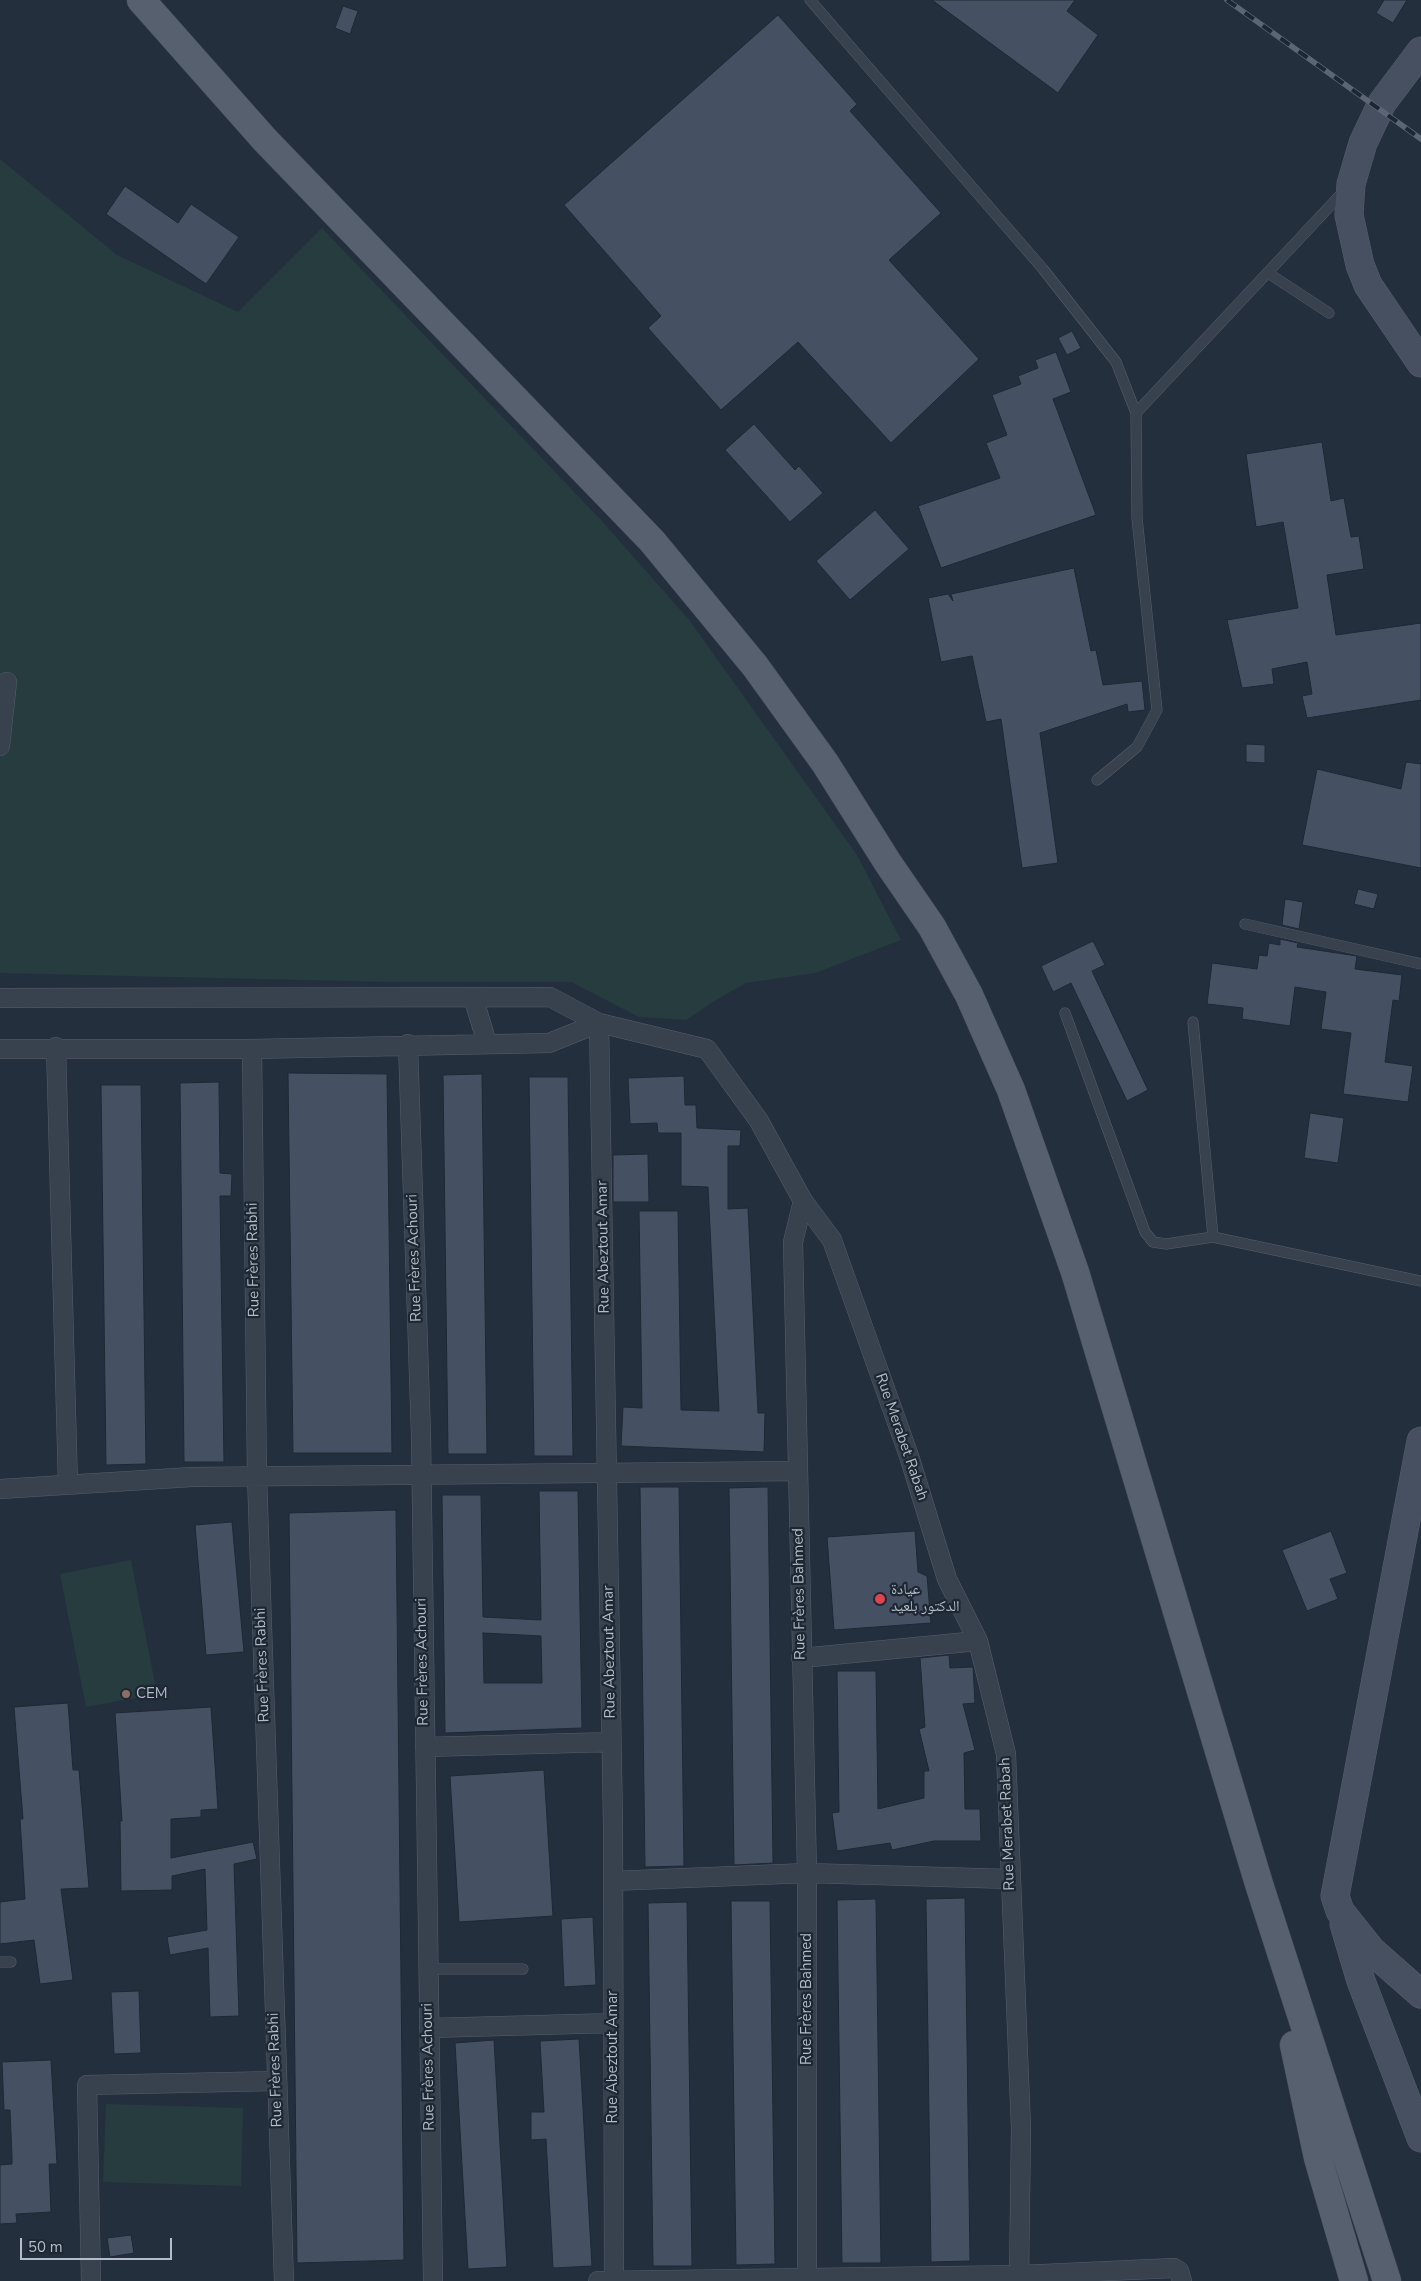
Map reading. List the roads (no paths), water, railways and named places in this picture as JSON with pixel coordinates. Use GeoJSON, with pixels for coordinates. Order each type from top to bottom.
{"type":"FeatureCollection","features":[{"type":"Feature","properties":{"kind":"main road"},"geometry":{"type":"LineString","coordinates":[[141,0],[265,140],[652,541],[771,688],[826,763],[888,863],[932,927],[969,995],[1011,1090],[1075,1272],[1259,1884],[1387,2281]]}},
{"type":"Feature","properties":{"kind":"main road"},"geometry":{"type":"LineString","coordinates":[[1421,52],[1382,103],[1363,143],[1351,184],[1349,215],[1360,265],[1368,285],[1421,364]]}},
{"type":"Feature","properties":{"kind":"main road"},"geometry":{"type":"LineString","coordinates":[[1421,1441],[1339,1865],[1335,1896],[1361,1982],[1421,2138]]}},
{"type":"Feature","properties":{"kind":"main road"},"geometry":{"type":"LineString","coordinates":[[1259,1884],[1318,2158],[1354,2281]]}},
{"type":"Feature","properties":{"kind":"main road"},"geometry":{"type":"LineString","coordinates":[[1340,1911],[1372,1951],[1421,1994]]}},
{"type":"Feature","properties":{"kind":"street"},"geometry":{"type":"LineString","coordinates":[[0,746],[6,682]]}},
{"type":"Feature","properties":{"kind":"street"},"geometry":{"type":"LineString","coordinates":[[473,997],[487,1043]]}},
{"type":"Feature","properties":{"kind":"street"},"geometry":{"type":"LineString","coordinates":[[0,998],[550,997],[599,1023],[707,1049],[759,1120],[804,1201]]}},
{"type":"Feature","properties":{"kind":"street"},"geometry":{"type":"LineString","coordinates":[[0,1049],[56,1047],[252,1049],[408,1044],[548,1043],[599,1023]]}},
{"type":"Feature","properties":{"kind":"street","name":"Rue Abeztout Amar"},"geometry":{"type":"LineString","coordinates":[[599,1023],[608,1447],[606,1473],[613,1881],[614,2281]]}},
{"type":"Feature","properties":{"kind":"street","name":"Rue Frères Achouri"},"geometry":{"type":"LineString","coordinates":[[408,1044],[420,1475],[432,2281]]}},
{"type":"Feature","properties":{"kind":"street"},"geometry":{"type":"LineString","coordinates":[[56,1047],[68,1485]]}},
{"type":"Feature","properties":{"kind":"street","name":"Rue Frères Rabhi"},"geometry":{"type":"LineString","coordinates":[[252,1049],[257,1476],[284,2281]]}},
{"type":"Feature","properties":{"kind":"street","name":"Rue Frères Bahmed"},"geometry":{"type":"LineString","coordinates":[[804,1201],[793,1242],[807,1873],[807,2279]]}},
{"type":"Feature","properties":{"kind":"street","name":"Rue Merabet Rabah"},"geometry":{"type":"LineString","coordinates":[[804,1201],[832,1240],[909,1456],[947,1579],[978,1641],[1006,1754],[1021,2128],[1020,2278]]}},
{"type":"Feature","properties":{"kind":"street"},"geometry":{"type":"LineString","coordinates":[[0,1489],[192,1477],[797,1471]]}},
{"type":"Feature","properties":{"kind":"street"},"geometry":{"type":"LineString","coordinates":[[801,1658],[978,1641]]}},
{"type":"Feature","properties":{"kind":"street"},"geometry":{"type":"LineString","coordinates":[[425,1748],[611,1742]]}},
{"type":"Feature","properties":{"kind":"street"},"geometry":{"type":"LineString","coordinates":[[613,1881],[807,1873],[1010,1879]]}},
{"type":"Feature","properties":{"kind":"street"},"geometry":{"type":"LineString","coordinates":[[429,2028],[613,2023]]}},
{"type":"Feature","properties":{"kind":"street"},"geometry":{"type":"LineString","coordinates":[[91,2281],[87,2084],[277,2081]]}},
{"type":"Feature","properties":{"kind":"street"},"geometry":{"type":"LineString","coordinates":[[598,2281],[1020,2278],[1174,2268],[1182,2279]]}},
{"type":"Feature","properties":{"kind":"lane"},"geometry":{"type":"LineString","coordinates":[[810,0],[1043,269],[1116,362],[1136,413],[1137,518],[1157,710],[1137,747],[1097,780]]}},
{"type":"Feature","properties":{"kind":"lane"},"geometry":{"type":"LineString","coordinates":[[1136,413],[1351,184]]}},
{"type":"Feature","properties":{"kind":"lane"},"geometry":{"type":"LineString","coordinates":[[1268,273],[1328,313]]}},
{"type":"Feature","properties":{"kind":"lane"},"geometry":{"type":"LineString","coordinates":[[1245,924],[1421,964]]}},
{"type":"Feature","properties":{"kind":"lane"},"geometry":{"type":"LineString","coordinates":[[1065,1013],[1144,1232],[1153,1242],[1166,1244],[1213,1237],[1421,1282]]}},
{"type":"Feature","properties":{"kind":"lane"},"geometry":{"type":"LineString","coordinates":[[1193,1022],[1213,1237]]}},
{"type":"Feature","properties":{"kind":"lane"},"geometry":{"type":"LineString","coordinates":[[0,1962],[11,1962]]}},
{"type":"Feature","properties":{"kind":"lane"},"geometry":{"type":"LineString","coordinates":[[428,1969],[524,1969]]}},
{"type":"Feature","properties":{"kind":"railway"},"geometry":{"type":"LineString","coordinates":[[1227,0],[1421,139]]}},
{"type":"Feature","properties":{"kind":"place","name":"عيادة الدكتور بلعيد"},"geometry":{"type":"Point","coordinates":[880,1599]}},
{"type":"Feature","properties":{"kind":"place","name":"CEM"},"geometry":{"type":"Point","coordinates":[126,1694]}}]}
